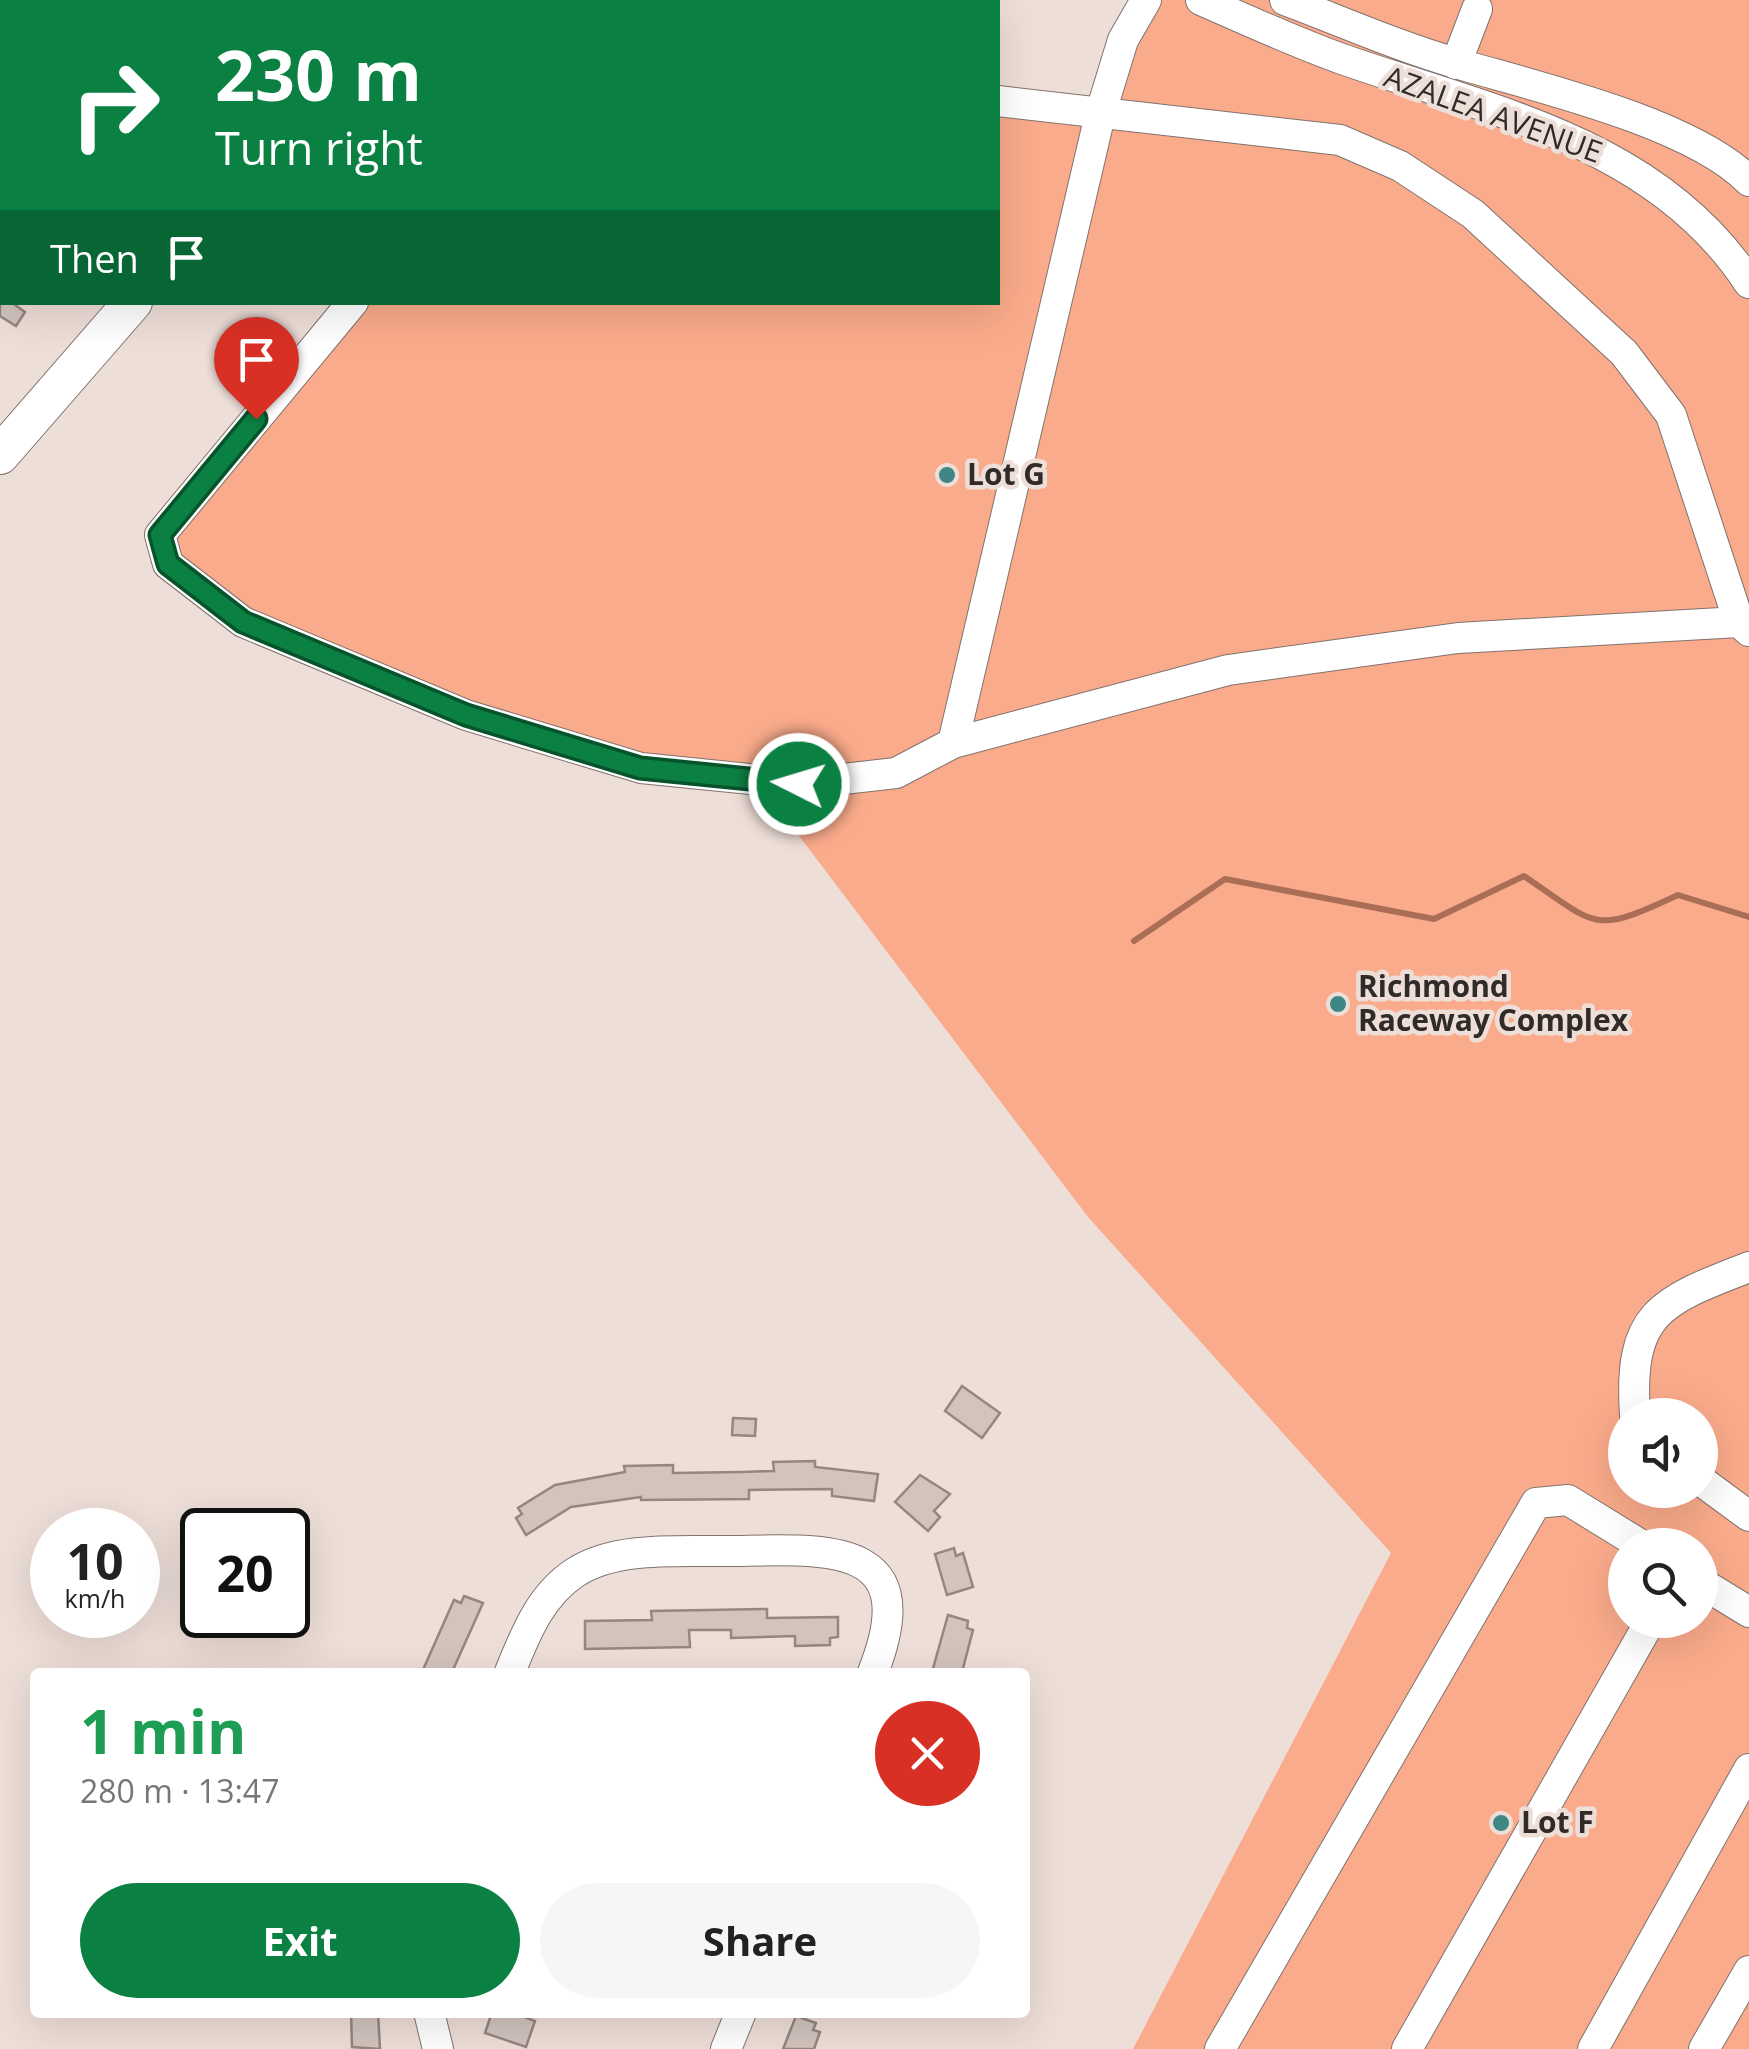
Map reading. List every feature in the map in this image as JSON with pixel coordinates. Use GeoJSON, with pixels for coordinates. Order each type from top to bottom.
{"type":"FeatureCollection","features":[{"type":"Feature","properties":{"kind":"main road"},"geometry":{"type":"LineString","coordinates":[[0,455],[130,305]]}},
{"type":"Feature","properties":{"kind":"street"},"geometry":{"type":"LineString","coordinates":[[953,743],[1100,115],[1123,40],[1146,0]]}},
{"type":"Feature","properties":{"kind":"street","name":"AZALEA AVENUE"},"geometry":{"type":"LineString","coordinates":[[1201,0],[1312,46],[1546,128],[1618,162],[1700,219],[1749,282]]}},
{"type":"Feature","properties":{"kind":"street","name":"AZALEA AVENUE"},"geometry":{"type":"LineString","coordinates":[[1285,0],[1328,8],[1456,64],[1515,79],[1668,134],[1717,156],[1749,181]]}},
{"type":"Feature","properties":{"kind":"street"},"geometry":{"type":"LineString","coordinates":[[1312,46],[1328,8]]}},
{"type":"Feature","properties":{"kind":"street"},"geometry":{"type":"LineString","coordinates":[[1456,64],[1477,9]]}},
{"type":"Feature","properties":{"kind":"street"},"geometry":{"type":"LineString","coordinates":[[351,305],[160,535],[168,564],[243,622],[466,715],[640,768],[799,784],[896,773],[953,743],[1228,670],[1458,638],[1744,626],[1671,415],[1624,353],[1473,214],[1400,166],[1340,140],[1000,101]]}},
{"type":"Feature","properties":{"kind":"street"},"geometry":{"type":"LineString","coordinates":[[1634,1398],[1632,1375],[1639,1336],[1674,1296],[1749,1267]]}},
{"type":"Feature","properties":{"kind":"street"},"geometry":{"type":"LineString","coordinates":[[1718,1493],[1749,1516]]}},
{"type":"Feature","properties":{"kind":"street"},"geometry":{"type":"LineString","coordinates":[[1220,2049],[1536,1503],[1568,1500],[1613,1528]]}},
{"type":"Feature","properties":{"kind":"street"},"geometry":{"type":"LineString","coordinates":[[512,1668],[547,1597],[573,1573],[597,1563],[670,1552],[823,1550],[860,1563],[874,1574],[890,1603],[885,1643],[875,1668]]}},
{"type":"Feature","properties":{"kind":"street"},"geometry":{"type":"LineString","coordinates":[[1718,1593],[1749,1612]]}},
{"type":"Feature","properties":{"kind":"street"},"geometry":{"type":"LineString","coordinates":[[1407,2049],[1641,1638]]}},
{"type":"Feature","properties":{"kind":"street"},"geometry":{"type":"LineString","coordinates":[[1593,2049],[1749,1769]]}},
{"type":"Feature","properties":{"kind":"street"},"geometry":{"type":"LineString","coordinates":[[1704,2049],[1749,1971]]}},
{"type":"Feature","properties":{"kind":"street"},"geometry":{"type":"LineString","coordinates":[[430,2018],[438,2049]]}},
{"type":"Feature","properties":{"kind":"street"},"geometry":{"type":"LineString","coordinates":[[726,2049],[738,2018]]}},
{"type":"Feature","properties":{"kind":"shaded area","name":"Richmond Raceway Complex"},"geometry":{"type":"Polygon","coordinates":[[[1146,0],[1749,0],[1749,2049],[1133,2049],[1391,1553],[1088,1217],[765,791],[518,723],[219,608],[153,536],[345,305],[1000,305],[1000,101],[1100,115],[1146,0]]]}},
{"type":"Feature","properties":{"kind":"building"},"geometry":{"type":"Polygon","coordinates":[[[0,305],[15,305],[25,312],[16,326],[0,316],[0,305]]]}},
{"type":"Feature","properties":{"kind":"building"},"geometry":{"type":"Polygon","coordinates":[[[962,1386],[1000,1413],[982,1438],[945,1411],[962,1386]]]}},
{"type":"Feature","properties":{"kind":"building"},"geometry":{"type":"Polygon","coordinates":[[[733,1418],[756,1419],[755,1436],[732,1435],[733,1418]]]}},
{"type":"Feature","properties":{"kind":"building"},"geometry":{"type":"Polygon","coordinates":[[[815,1461],[815,1467],[878,1474],[874,1501],[832,1496],[832,1489],[749,1490],[749,1499],[641,1497],[571,1507],[526,1535],[516,1518],[522,1514],[518,1508],[555,1485],[625,1472],[624,1466],[673,1465],[673,1473],[741,1472],[774,1471],[773,1462],[815,1461]]]}},
{"type":"Feature","properties":{"kind":"building"},"geometry":{"type":"Polygon","coordinates":[[[920,1475],[950,1494],[934,1511],[940,1517],[928,1531],[895,1502],[920,1475]]]}},
{"type":"Feature","properties":{"kind":"building"},"geometry":{"type":"Polygon","coordinates":[[[954,1548],[956,1556],[963,1553],[973,1587],[947,1595],[935,1554],[954,1548]]]}},
{"type":"Feature","properties":{"kind":"building"},"geometry":{"type":"Polygon","coordinates":[[[464,1596],[483,1603],[454,1668],[424,1668],[454,1600],[461,1603],[464,1596]]]}},
{"type":"Feature","properties":{"kind":"building"},"geometry":{"type":"Polygon","coordinates":[[[767,1609],[767,1618],[838,1617],[838,1637],[830,1638],[830,1645],[795,1646],[795,1636],[731,1638],[731,1630],[689,1630],[690,1647],[585,1649],[585,1621],[652,1620],[651,1611],[767,1609]]]}},
{"type":"Feature","properties":{"kind":"building"},"geometry":{"type":"Polygon","coordinates":[[[948,1615],[968,1621],[967,1628],[973,1630],[963,1668],[933,1668],[948,1615]]]}},
{"type":"Feature","properties":{"kind":"building"},"geometry":{"type":"Polygon","coordinates":[[[351,2018],[378,2018],[380,2049],[352,2047],[351,2018]]]}},
{"type":"Feature","properties":{"kind":"building"},"geometry":{"type":"Polygon","coordinates":[[[490,2018],[535,2021],[526,2047],[485,2033],[490,2018]]]}},
{"type":"Feature","properties":{"kind":"building"},"geometry":{"type":"Polygon","coordinates":[[[795,2018],[816,2023],[813,2030],[820,2032],[814,2049],[783,2049],[795,2018]]]}},
{"type":"Feature","properties":{"kind":"waterway"},"geometry":{"type":"LineString","coordinates":[[1134,941],[1225,879],[1434,919],[1524,876],[1597,920],[1628,916],[1678,895],[1749,917]]}},
{"type":"Feature","properties":{"kind":"place","name":"Lot G"},"geometry":{"type":"Point","coordinates":[947,475]}},
{"type":"Feature","properties":{"kind":"place","name":"Richmond Raceway Complex"},"geometry":{"type":"Point","coordinates":[1338,1004]}},
{"type":"Feature","properties":{"kind":"place","name":"Lot F"},"geometry":{"type":"Point","coordinates":[1501,1823]}},
{"type":"Feature","properties":{"kind":"route"},"geometry":{"type":"LineString","coordinates":[[256,419],[160,535],[168,564],[243,622],[466,715],[640,768],[799,784]]}}]}
